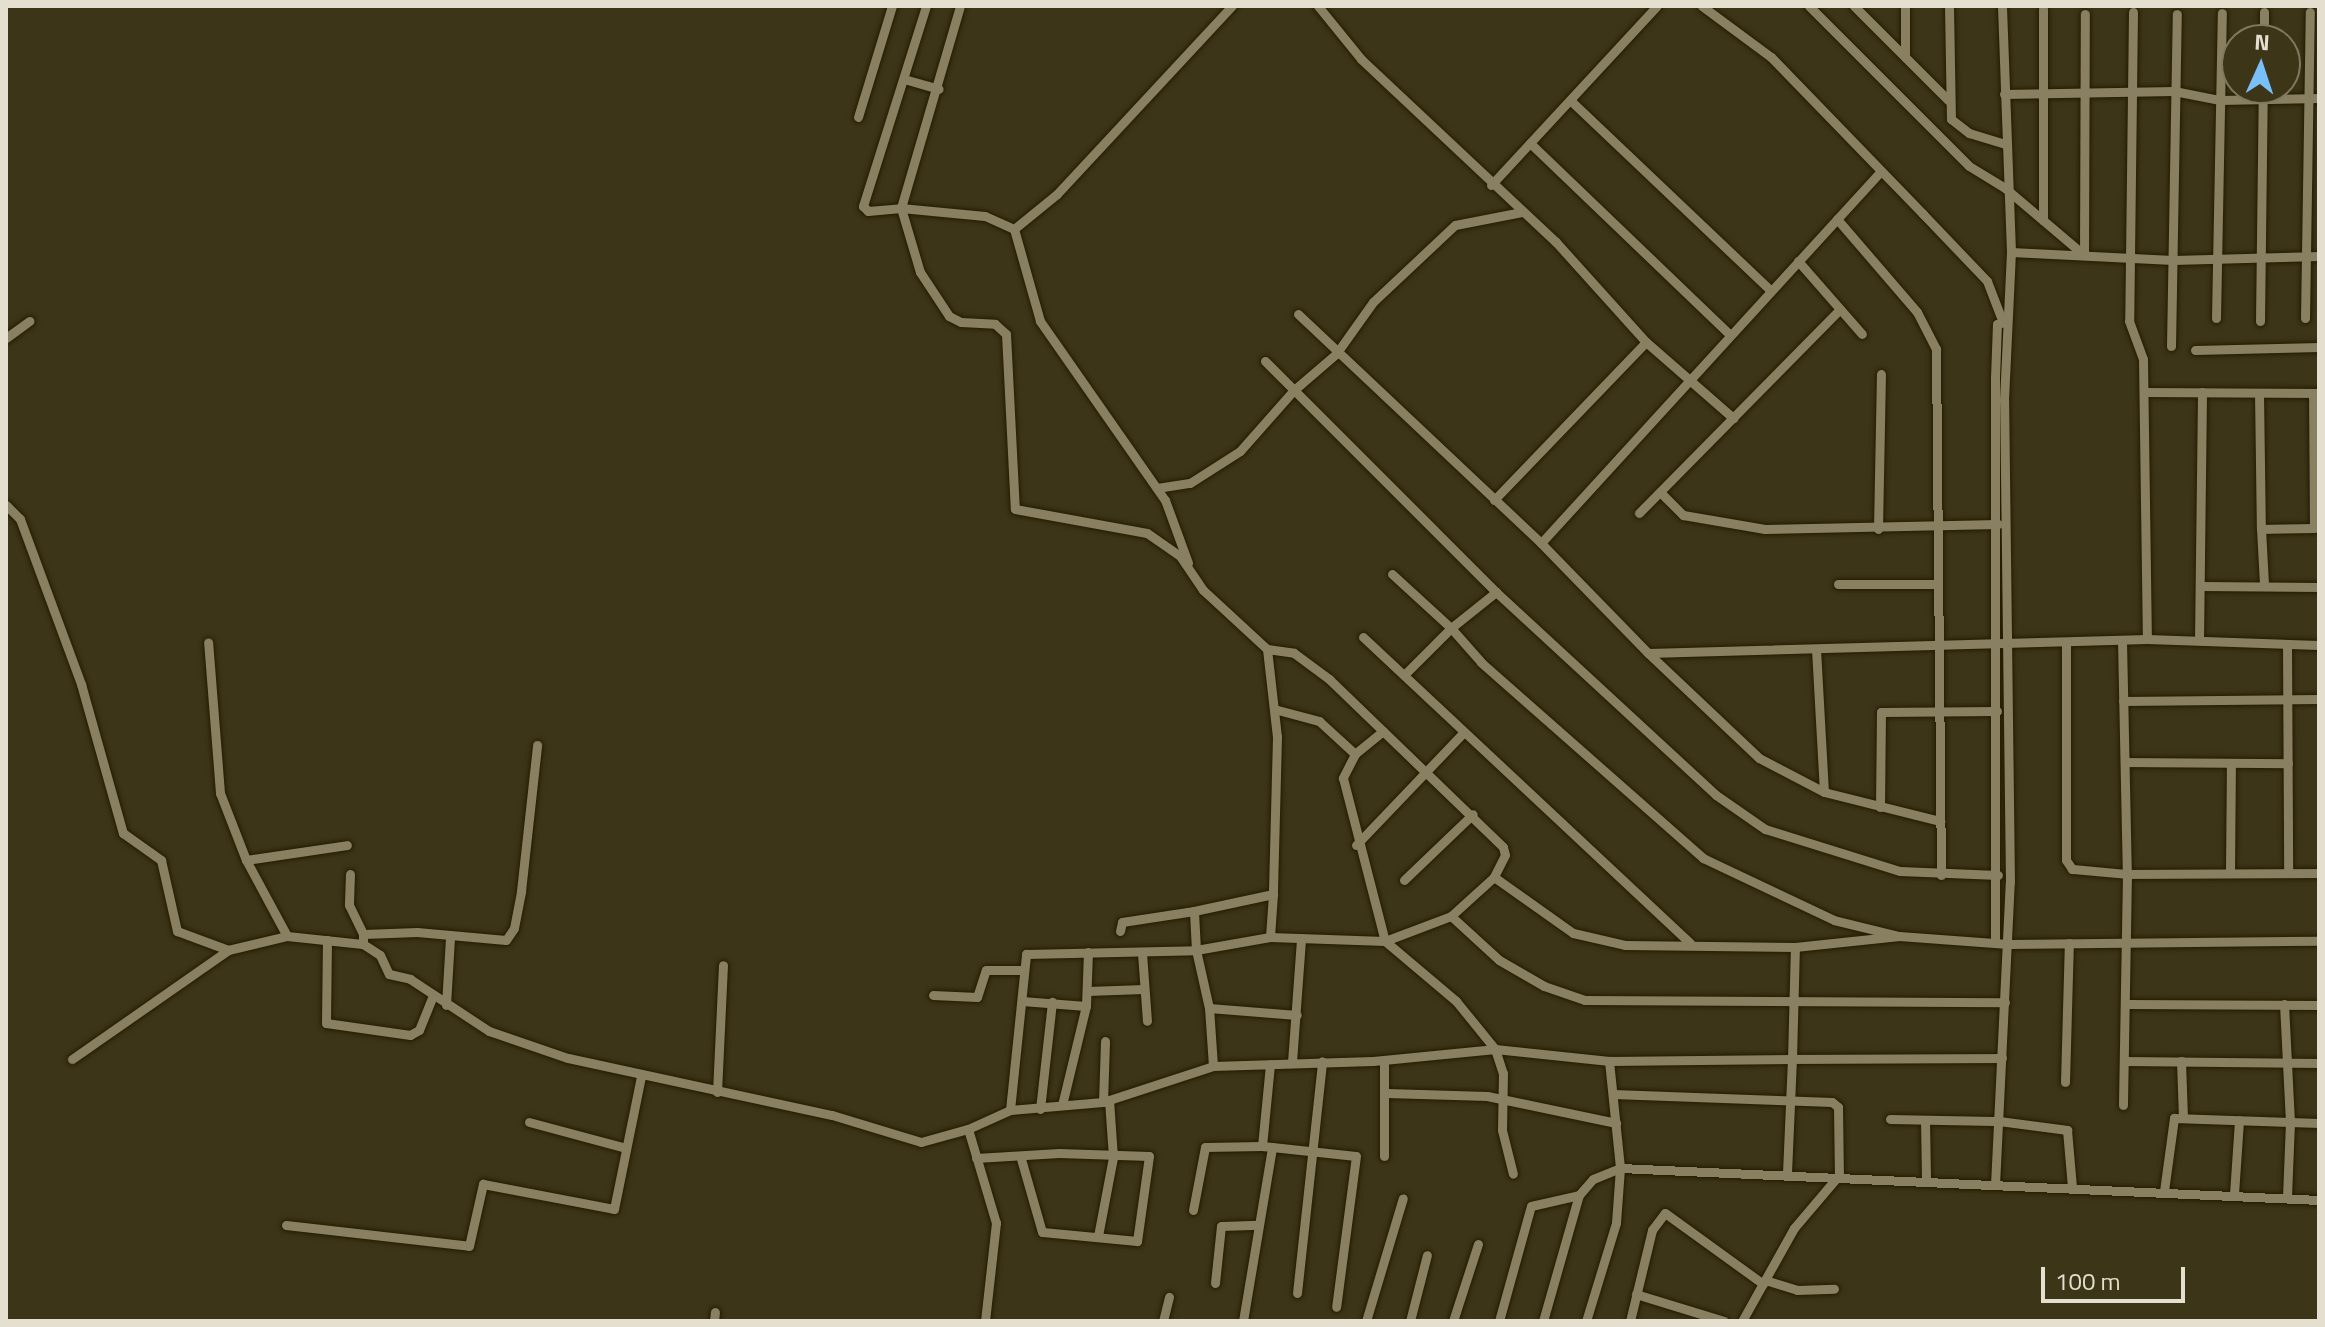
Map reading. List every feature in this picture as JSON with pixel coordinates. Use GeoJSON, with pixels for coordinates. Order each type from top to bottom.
{"type":"FeatureCollection","features":[{"type":"Feature","properties":{"kind":"street"},"geometry":{"type":"LineString","coordinates":[[858,117],[892,6]]}},
{"type":"Feature","properties":{"kind":"street"},"geometry":{"type":"LineString","coordinates":[[926,6],[863,206],[868,211],[901,208],[985,216],[1014,229],[1022,242],[1040,321],[1157,488],[1192,574]]}},
{"type":"Feature","properties":{"kind":"street"},"geometry":{"type":"LineString","coordinates":[[960,6],[939,89],[901,208],[920,272],[949,316],[961,322],[995,324],[1006,334],[1015,509],[1147,533],[1180,556],[1229,616],[1267,649],[1294,653],[1311,662],[1473,814],[1503,847],[1505,855],[1494,877],[1451,916],[1385,941],[1270,937],[1196,950],[1026,954],[1021,970],[1022,1001],[1010,1110]]}},
{"type":"Feature","properties":{"kind":"street"},"geometry":{"type":"LineString","coordinates":[[1014,229],[1057,194],[1232,6]]}},
{"type":"Feature","properties":{"kind":"street"},"geometry":{"type":"LineString","coordinates":[[1318,6],[1361,59],[1522,212],[1646,342],[1691,378],[1733,418]]}},
{"type":"Feature","properties":{"kind":"street"},"geometry":{"type":"LineString","coordinates":[[1491,185],[1657,6]]}},
{"type":"Feature","properties":{"kind":"street"},"geometry":{"type":"LineString","coordinates":[[1702,6],[1771,57],[1987,281],[1998,299],[2003,321]]}},
{"type":"Feature","properties":{"kind":"street"},"geometry":{"type":"LineString","coordinates":[[1809,6],[1969,166],[2005,188],[2084,255]]}},
{"type":"Feature","properties":{"kind":"street"},"geometry":{"type":"LineString","coordinates":[[1854,6],[1948,100]]}},
{"type":"Feature","properties":{"kind":"street"},"geometry":{"type":"LineString","coordinates":[[1905,6],[1905,57]]}},
{"type":"Feature","properties":{"kind":"street"},"geometry":{"type":"LineString","coordinates":[[1949,6],[1948,100],[1957,127],[2004,144]]}},
{"type":"Feature","properties":{"kind":"street"},"geometry":{"type":"LineString","coordinates":[[1995,943],[1998,875],[1997,711],[2002,644],[2003,321],[2011,252],[2005,188],[2002,6]]}},
{"type":"Feature","properties":{"kind":"street"},"geometry":{"type":"LineString","coordinates":[[2043,9],[2043,220]]}},
{"type":"Feature","properties":{"kind":"street"},"geometry":{"type":"LineString","coordinates":[[2133,12],[2129,321],[2143,359],[2145,392],[2147,639]]}},
{"type":"Feature","properties":{"kind":"street"},"geometry":{"type":"LineString","coordinates":[[2264,12],[2264,24]]}},
{"type":"Feature","properties":{"kind":"street"},"geometry":{"type":"LineString","coordinates":[[2305,318],[2305,257],[2314,98],[2310,12]]}},
{"type":"Feature","properties":{"kind":"street"},"geometry":{"type":"LineString","coordinates":[[2216,318],[2222,13]]}},
{"type":"Feature","properties":{"kind":"street"},"geometry":{"type":"LineString","coordinates":[[2084,255],[2085,14]]}},
{"type":"Feature","properties":{"kind":"street"},"geometry":{"type":"LineString","coordinates":[[2171,346],[2177,14]]}},
{"type":"Feature","properties":{"kind":"street"},"geometry":{"type":"LineString","coordinates":[[904,79],[939,89]]}},
{"type":"Feature","properties":{"kind":"street"},"geometry":{"type":"LineString","coordinates":[[2004,94],[2174,91],[2220,100]]}},
{"type":"Feature","properties":{"kind":"street"},"geometry":{"type":"LineString","coordinates":[[1570,100],[1771,291]]}},
{"type":"Feature","properties":{"kind":"street"},"geometry":{"type":"LineString","coordinates":[[2260,321],[2262,104]]}},
{"type":"Feature","properties":{"kind":"street"},"geometry":{"type":"LineString","coordinates":[[1530,143],[1730,335]]}},
{"type":"Feature","properties":{"kind":"street"},"geometry":{"type":"LineString","coordinates":[[1541,543],[1881,171]]}},
{"type":"Feature","properties":{"kind":"street"},"geometry":{"type":"LineString","coordinates":[[1157,488],[1190,483],[1240,451],[1294,390],[1336,354],[1373,302],[1455,225],[1522,212]]}},
{"type":"Feature","properties":{"kind":"street"},"geometry":{"type":"LineString","coordinates":[[1837,219],[1933,334],[1941,712],[1941,875]]}},
{"type":"Feature","properties":{"kind":"street"},"geometry":{"type":"LineString","coordinates":[[2011,252],[2173,260],[2319,256]]}},
{"type":"Feature","properties":{"kind":"street"},"geometry":{"type":"LineString","coordinates":[[1798,261],[1862,334]]}},
{"type":"Feature","properties":{"kind":"street"},"geometry":{"type":"LineString","coordinates":[[1639,513],[1840,309]]}},
{"type":"Feature","properties":{"kind":"street"},"geometry":{"type":"LineString","coordinates":[[1298,314],[1336,354],[1541,543],[1648,653],[1759,758],[1824,792],[1940,821]]}},
{"type":"Feature","properties":{"kind":"street"},"geometry":{"type":"LineString","coordinates":[[6,338],[29,321]]}},
{"type":"Feature","properties":{"kind":"street"},"geometry":{"type":"LineString","coordinates":[[1995,1185],[2008,944],[1995,378],[1996,327],[2003,321]]}},
{"type":"Feature","properties":{"kind":"street"},"geometry":{"type":"LineString","coordinates":[[1494,500],[1646,342]]}},
{"type":"Feature","properties":{"kind":"street"},"geometry":{"type":"LineString","coordinates":[[2195,350],[2319,347]]}},
{"type":"Feature","properties":{"kind":"street"},"geometry":{"type":"LineString","coordinates":[[1265,361],[1496,592],[1716,795],[1765,829],[1841,856],[1941,875],[1998,875]]}},
{"type":"Feature","properties":{"kind":"street"},"geometry":{"type":"LineString","coordinates":[[1878,529],[1881,374]]}},
{"type":"Feature","properties":{"kind":"street"},"geometry":{"type":"LineString","coordinates":[[2145,392],[2316,393],[2316,528],[2261,529]]}},
{"type":"Feature","properties":{"kind":"street"},"geometry":{"type":"LineString","coordinates":[[2199,640],[2202,392]]}},
{"type":"Feature","properties":{"kind":"street"},"geometry":{"type":"LineString","coordinates":[[2259,393],[2264,584]]}},
{"type":"Feature","properties":{"kind":"street"},"geometry":{"type":"LineString","coordinates":[[1660,492],[1683,515],[1710,523],[1765,529],[1878,529],[1998,524]]}},
{"type":"Feature","properties":{"kind":"street"},"geometry":{"type":"LineString","coordinates":[[6,505],[20,519],[81,684],[108,794],[123,833],[161,860],[177,931],[228,950]]}},
{"type":"Feature","properties":{"kind":"street"},"geometry":{"type":"LineString","coordinates":[[1392,574],[1514,692],[1703,858],[1834,920],[1899,936],[2008,944],[2319,941]]}},
{"type":"Feature","properties":{"kind":"street"},"geometry":{"type":"LineString","coordinates":[[1838,584],[1938,584]]}},
{"type":"Feature","properties":{"kind":"street"},"geometry":{"type":"LineString","coordinates":[[2201,586],[2264,584],[2319,587]]}},
{"type":"Feature","properties":{"kind":"street"},"geometry":{"type":"LineString","coordinates":[[1404,675],[1451,628],[1496,592]]}},
{"type":"Feature","properties":{"kind":"street"},"geometry":{"type":"LineString","coordinates":[[1363,637],[1690,943]]}},
{"type":"Feature","properties":{"kind":"street"},"geometry":{"type":"LineString","coordinates":[[1648,653],[2066,645],[2147,639],[2319,645]]}},
{"type":"Feature","properties":{"kind":"street"},"geometry":{"type":"LineString","coordinates":[[2122,641],[2129,944],[2123,1105]]}},
{"type":"Feature","properties":{"kind":"street"},"geometry":{"type":"LineString","coordinates":[[208,642],[220,793],[246,860],[287,936]]}},
{"type":"Feature","properties":{"kind":"street"},"geometry":{"type":"LineString","coordinates":[[2287,644],[2288,872]]}},
{"type":"Feature","properties":{"kind":"street"},"geometry":{"type":"LineString","coordinates":[[2066,645],[2066,860],[2072,869],[2127,874],[2319,873]]}},
{"type":"Feature","properties":{"kind":"street"},"geometry":{"type":"LineString","coordinates":[[1267,649],[1274,709],[1270,937]]}},
{"type":"Feature","properties":{"kind":"street"},"geometry":{"type":"LineString","coordinates":[[1816,649],[1824,792]]}},
{"type":"Feature","properties":{"kind":"street"},"geometry":{"type":"LineString","coordinates":[[2123,701],[2319,699]]}},
{"type":"Feature","properties":{"kind":"street"},"geometry":{"type":"LineString","coordinates":[[1274,709],[1328,726],[1355,754]]}},
{"type":"Feature","properties":{"kind":"street"},"geometry":{"type":"LineString","coordinates":[[1880,807],[1881,712],[1997,711]]}},
{"type":"Feature","properties":{"kind":"street"},"geometry":{"type":"LineString","coordinates":[[1383,731],[1355,754],[1343,778],[1356,845],[1385,941],[1456,1001],[1495,1049],[1503,1073],[1502,1130],[1513,1174]]}},
{"type":"Feature","properties":{"kind":"street"},"geometry":{"type":"LineString","coordinates":[[1356,845],[1463,733]]}},
{"type":"Feature","properties":{"kind":"street"},"geometry":{"type":"LineString","coordinates":[[72,1059],[228,950],[248,943],[287,936],[327,940],[363,939],[417,932],[450,938],[506,940],[514,928],[537,745]]}},
{"type":"Feature","properties":{"kind":"street"},"geometry":{"type":"LineString","coordinates":[[2127,762],[2288,763]]}},
{"type":"Feature","properties":{"kind":"street"},"geometry":{"type":"LineString","coordinates":[[2230,872],[2231,765]]}},
{"type":"Feature","properties":{"kind":"street"},"geometry":{"type":"LineString","coordinates":[[1404,880],[1473,814]]}},
{"type":"Feature","properties":{"kind":"street"},"geometry":{"type":"LineString","coordinates":[[246,860],[347,845]]}},
{"type":"Feature","properties":{"kind":"street"},"geometry":{"type":"LineString","coordinates":[[350,874],[349,905],[363,939],[380,955],[389,974],[410,979],[489,1031],[641,1076],[832,1115],[921,1142],[944,1138],[1010,1110],[1106,1101],[1213,1066],[1384,1060],[1495,1049],[1609,1061],[2002,1058]]}},
{"type":"Feature","properties":{"kind":"street"},"geometry":{"type":"LineString","coordinates":[[1494,877],[1573,933],[1625,945],[1690,943],[1795,947],[1899,936]]}},
{"type":"Feature","properties":{"kind":"street"},"geometry":{"type":"LineString","coordinates":[[1120,931],[1122,922],[1273,894]]}},
{"type":"Feature","properties":{"kind":"street"},"geometry":{"type":"LineString","coordinates":[[1194,911],[1196,950],[1209,1008],[1213,1066]]}},
{"type":"Feature","properties":{"kind":"street"},"geometry":{"type":"LineString","coordinates":[[1451,916],[1499,960],[1544,986],[1585,1000],[1795,1005],[2005,1002]]}},
{"type":"Feature","properties":{"kind":"street"},"geometry":{"type":"LineString","coordinates":[[446,1005],[450,938]]}},
{"type":"Feature","properties":{"kind":"street"},"geometry":{"type":"LineString","coordinates":[[1292,1062],[1301,938]]}},
{"type":"Feature","properties":{"kind":"street"},"geometry":{"type":"LineString","coordinates":[[327,940],[326,1023],[410,1035],[419,1030],[433,996]]}},
{"type":"Feature","properties":{"kind":"street"},"geometry":{"type":"LineString","coordinates":[[2065,1082],[2069,943]]}},
{"type":"Feature","properties":{"kind":"street"},"geometry":{"type":"LineString","coordinates":[[1787,1173],[1795,947]]}},
{"type":"Feature","properties":{"kind":"street"},"geometry":{"type":"LineString","coordinates":[[1062,1105],[1086,1006],[1088,952]]}},
{"type":"Feature","properties":{"kind":"street"},"geometry":{"type":"LineString","coordinates":[[1142,953],[1147,1021]]}},
{"type":"Feature","properties":{"kind":"street"},"geometry":{"type":"LineString","coordinates":[[717,1092],[723,965]]}},
{"type":"Feature","properties":{"kind":"street"},"geometry":{"type":"LineString","coordinates":[[933,995],[977,997],[986,970],[1021,970]]}},
{"type":"Feature","properties":{"kind":"street"},"geometry":{"type":"LineString","coordinates":[[1087,991],[1144,989]]}},
{"type":"Feature","properties":{"kind":"street"},"geometry":{"type":"LineString","coordinates":[[1022,1001],[1086,1006]]}},
{"type":"Feature","properties":{"kind":"street"},"geometry":{"type":"LineString","coordinates":[[1040,1109],[1052,1002]]}},
{"type":"Feature","properties":{"kind":"street"},"geometry":{"type":"LineString","coordinates":[[2128,1004],[2319,1005]]}},
{"type":"Feature","properties":{"kind":"street"},"geometry":{"type":"LineString","coordinates":[[2284,1004],[2290,1122],[2287,1198]]}},
{"type":"Feature","properties":{"kind":"street"},"geometry":{"type":"LineString","coordinates":[[1209,1008],[1297,1015]]}},
{"type":"Feature","properties":{"kind":"street"},"geometry":{"type":"LineString","coordinates":[[1098,1236],[1113,1157],[1106,1101],[1105,1041]]}},
{"type":"Feature","properties":{"kind":"street"},"geometry":{"type":"LineString","coordinates":[[1384,1060],[1387,1093],[1384,1156]]}},
{"type":"Feature","properties":{"kind":"street"},"geometry":{"type":"LineString","coordinates":[[1297,1293],[1322,1061]]}},
{"type":"Feature","properties":{"kind":"street"},"geometry":{"type":"LineString","coordinates":[[1586,1321],[1616,1223],[1620,1168],[1609,1061]]}},
{"type":"Feature","properties":{"kind":"street"},"geometry":{"type":"LineString","coordinates":[[2125,1061],[2319,1063]]}},
{"type":"Feature","properties":{"kind":"street"},"geometry":{"type":"LineString","coordinates":[[2181,1061],[2183,1117]]}},
{"type":"Feature","properties":{"kind":"street"},"geometry":{"type":"LineString","coordinates":[[1243,1321],[1259,1225],[1267,1146],[1270,1064]]}},
{"type":"Feature","properties":{"kind":"street"},"geometry":{"type":"LineString","coordinates":[[286,1225],[469,1246],[483,1184],[614,1209],[641,1076]]}},
{"type":"Feature","properties":{"kind":"street"},"geometry":{"type":"LineString","coordinates":[[1387,1093],[1502,1100],[1616,1123]]}},
{"type":"Feature","properties":{"kind":"street"},"geometry":{"type":"LineString","coordinates":[[1613,1094],[1836,1103],[1839,1175],[1794,1228],[1742,1321]]}},
{"type":"Feature","properties":{"kind":"street"},"geometry":{"type":"LineString","coordinates":[[2164,1191],[2171,1123],[2183,1117],[2319,1123]]}},
{"type":"Feature","properties":{"kind":"street"},"geometry":{"type":"LineString","coordinates":[[1890,1119],[1999,1121],[2067,1130],[2072,1187]]}},
{"type":"Feature","properties":{"kind":"street"},"geometry":{"type":"LineString","coordinates":[[1925,1120],[1926,1180]]}},
{"type":"Feature","properties":{"kind":"street"},"geometry":{"type":"LineString","coordinates":[[2234,1194],[2239,1120]]}},
{"type":"Feature","properties":{"kind":"street"},"geometry":{"type":"LineString","coordinates":[[529,1122],[626,1148]]}},
{"type":"Feature","properties":{"kind":"street"},"geometry":{"type":"LineString","coordinates":[[968,1129],[996,1223],[985,1321]]}},
{"type":"Feature","properties":{"kind":"street"},"geometry":{"type":"LineString","coordinates":[[1193,1210],[1205,1147],[1267,1146],[1352,1152],[1356,1160],[1336,1307]]}},
{"type":"Feature","properties":{"kind":"street"},"geometry":{"type":"LineString","coordinates":[[976,1158],[1021,1159],[1059,1153],[1113,1157],[1142,1154],[1151,1159],[1137,1241],[1042,1232],[1021,1159]]}},
{"type":"Feature","properties":{"kind":"street"},"geometry":{"type":"LineString","coordinates":[[1543,1321],[1579,1195],[1593,1179],[1620,1168],[1839,1175],[2319,1200]]}},
{"type":"Feature","properties":{"kind":"street"},"geometry":{"type":"LineString","coordinates":[[1499,1321],[1531,1206],[1579,1195]]}},
{"type":"Feature","properties":{"kind":"street"},"geometry":{"type":"LineString","coordinates":[[1366,1321],[1403,1198]]}},
{"type":"Feature","properties":{"kind":"street"},"geometry":{"type":"LineString","coordinates":[[1630,1321],[1652,1230],[1665,1213],[1764,1282],[1797,1290],[1834,1289]]}},
{"type":"Feature","properties":{"kind":"street"},"geometry":{"type":"LineString","coordinates":[[1215,1283],[1221,1226],[1259,1225]]}},
{"type":"Feature","properties":{"kind":"street"},"geometry":{"type":"LineString","coordinates":[[1453,1321],[1478,1244]]}},
{"type":"Feature","properties":{"kind":"street"},"geometry":{"type":"LineString","coordinates":[[1410,1321],[1427,1255]]}},
{"type":"Feature","properties":{"kind":"street"},"geometry":{"type":"LineString","coordinates":[[1636,1294],[1724,1321]]}},
{"type":"Feature","properties":{"kind":"street"},"geometry":{"type":"LineString","coordinates":[[1163,1321],[1169,1297]]}}]}
